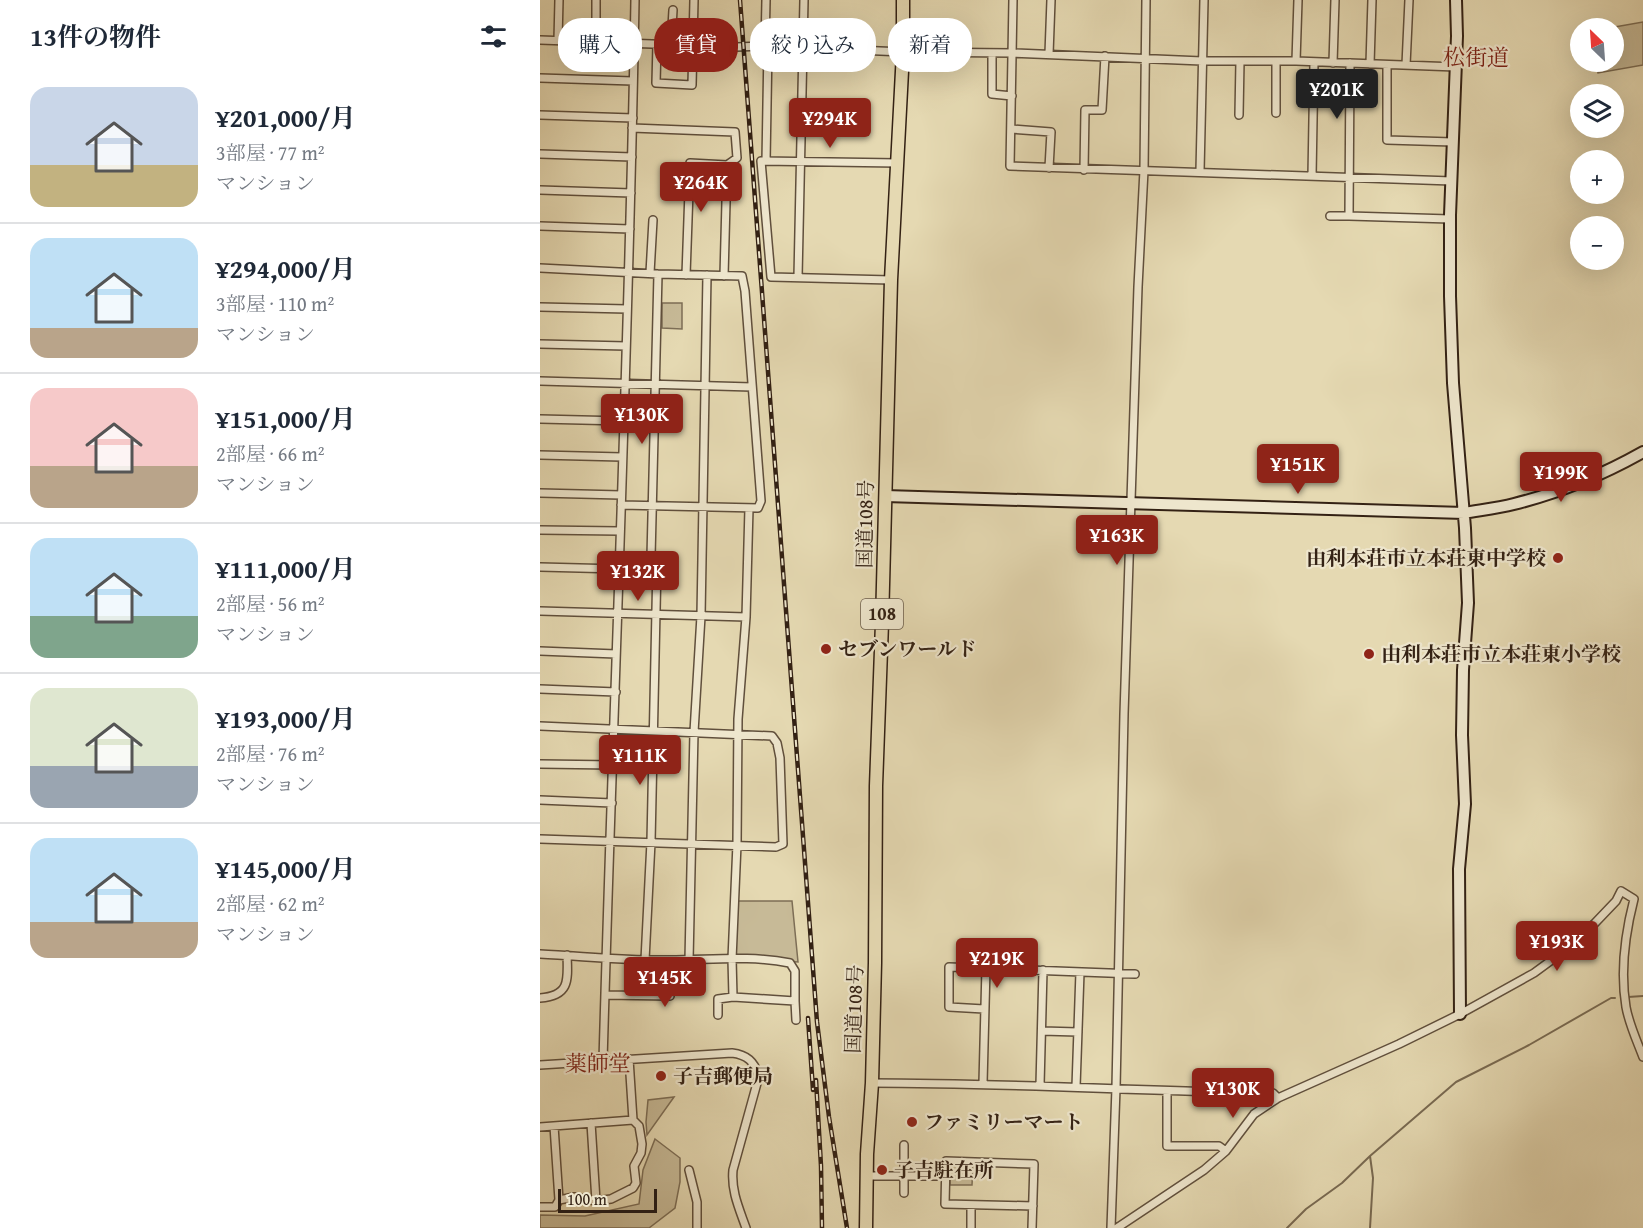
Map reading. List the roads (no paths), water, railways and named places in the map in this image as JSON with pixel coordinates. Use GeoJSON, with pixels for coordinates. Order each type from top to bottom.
{"type":"FeatureCollection","features":[{"type":"Feature","properties":{"kind":"highway","name":"国道108号"},"geometry":{"type":"LineString","coordinates":[[903,0],[903,18]]}},
{"type":"Feature","properties":{"kind":"highway","name":"国道108号"},"geometry":{"type":"LineString","coordinates":[[866,1228],[866,1176],[872,1083],[876,786],[891,280],[902,72]]}},
{"type":"Feature","properties":{"kind":"street"},"geometry":{"type":"LineString","coordinates":[[559,0],[559,18]]}},
{"type":"Feature","properties":{"kind":"street"},"geometry":{"type":"LineString","coordinates":[[596,0],[596,18]]}},
{"type":"Feature","properties":{"kind":"street"},"geometry":{"type":"LineString","coordinates":[[635,0],[635,18]]}},
{"type":"Feature","properties":{"kind":"street"},"geometry":{"type":"LineString","coordinates":[[694,0],[694,18]]}},
{"type":"Feature","properties":{"kind":"street"},"geometry":{"type":"LineString","coordinates":[[766,0],[766,18]]}},
{"type":"Feature","properties":{"kind":"street"},"geometry":{"type":"LineString","coordinates":[[804,0],[804,18]]}},
{"type":"Feature","properties":{"kind":"street"},"geometry":{"type":"LineString","coordinates":[[1013,0],[1010,166],[1452,180]]}},
{"type":"Feature","properties":{"kind":"street"},"geometry":{"type":"LineString","coordinates":[[1049,54],[1051,0]]}},
{"type":"Feature","properties":{"kind":"street"},"geometry":{"type":"LineString","coordinates":[[1111,1228],[1124,714],[1144,170],[1146,0]]}},
{"type":"Feature","properties":{"kind":"street"},"geometry":{"type":"LineString","coordinates":[[1200,171],[1204,0]]}},
{"type":"Feature","properties":{"kind":"street"},"geometry":{"type":"LineString","coordinates":[[1296,62],[1298,0]]}},
{"type":"Feature","properties":{"kind":"street"},"geometry":{"type":"LineString","coordinates":[[1332,63],[1335,0]]}},
{"type":"Feature","properties":{"kind":"street"},"geometry":{"type":"LineString","coordinates":[[1370,64],[1372,0]]}},
{"type":"Feature","properties":{"kind":"street"},"geometry":{"type":"LineString","coordinates":[[1407,65],[1409,0]]}},
{"type":"Feature","properties":{"kind":"street"},"geometry":{"type":"LineString","coordinates":[[1456,0],[1456,67],[1450,219],[1453,384],[1464,513],[1468,603],[1463,670],[1462,735],[1465,804],[1459,869],[1460,1014]]}},
{"type":"Feature","properties":{"kind":"street"},"geometry":{"type":"LineString","coordinates":[[673,10],[673,18]]}},
{"type":"Feature","properties":{"kind":"street"},"geometry":{"type":"LineString","coordinates":[[540,40],[558,40]]}},
{"type":"Feature","properties":{"kind":"street"},"geometry":{"type":"LineString","coordinates":[[972,54],[1456,67]]}},
{"type":"Feature","properties":{"kind":"street"},"geometry":{"type":"LineString","coordinates":[[992,54],[992,94],[1012,96]]}},
{"type":"Feature","properties":{"kind":"street"},"geometry":{"type":"LineString","coordinates":[[1084,170],[1085,110],[1102,110],[1105,56]]}},
{"type":"Feature","properties":{"kind":"street"},"geometry":{"type":"LineString","coordinates":[[1239,116],[1240,61]]}},
{"type":"Feature","properties":{"kind":"street"},"geometry":{"type":"LineString","coordinates":[[1276,62],[1276,113]]}},
{"type":"Feature","properties":{"kind":"street"},"geometry":{"type":"LineString","coordinates":[[1312,176],[1314,63]]}},
{"type":"Feature","properties":{"kind":"street"},"geometry":{"type":"LineString","coordinates":[[1349,216],[1350,63]]}},
{"type":"Feature","properties":{"kind":"street"},"geometry":{"type":"LineString","coordinates":[[1387,64],[1386,140],[1453,142]]}},
{"type":"Feature","properties":{"kind":"street"},"geometry":{"type":"LineString","coordinates":[[603,1061],[619,613],[633,72]]}},
{"type":"Feature","properties":{"kind":"street"},"geometry":{"type":"LineString","coordinates":[[656,72],[656,83],[692,85],[692,72]]}},
{"type":"Feature","properties":{"kind":"street"},"geometry":{"type":"LineString","coordinates":[[766,72],[766,161]]}},
{"type":"Feature","properties":{"kind":"street"},"geometry":{"type":"LineString","coordinates":[[798,278],[804,72]]}},
{"type":"Feature","properties":{"kind":"street"},"geometry":{"type":"LineString","coordinates":[[540,78],[633,81]]}},
{"type":"Feature","properties":{"kind":"street"},"geometry":{"type":"LineString","coordinates":[[540,115],[633,118]]}},
{"type":"Feature","properties":{"kind":"street"},"geometry":{"type":"LineString","coordinates":[[632,128],[735,132],[737,158],[727,165],[690,163],[686,275]]}},
{"type":"Feature","properties":{"kind":"street"},"geometry":{"type":"LineString","coordinates":[[1011,129],[1051,132],[1049,168]]}},
{"type":"Feature","properties":{"kind":"street"},"geometry":{"type":"LineString","coordinates":[[540,154],[632,157]]}},
{"type":"Feature","properties":{"kind":"street"},"geometry":{"type":"LineString","coordinates":[[891,280],[771,276],[762,161],[898,163]]}},
{"type":"Feature","properties":{"kind":"street"},"geometry":{"type":"LineString","coordinates":[[724,276],[727,165]]}},
{"type":"Feature","properties":{"kind":"street"},"geometry":{"type":"LineString","coordinates":[[540,190],[631,193]]}},
{"type":"Feature","properties":{"kind":"street"},"geometry":{"type":"LineString","coordinates":[[1330,216],[1450,219]]}},
{"type":"Feature","properties":{"kind":"street"},"geometry":{"type":"LineString","coordinates":[[650,273],[652,220]]}},
{"type":"Feature","properties":{"kind":"street"},"geometry":{"type":"LineString","coordinates":[[540,226],[630,229]]}},
{"type":"Feature","properties":{"kind":"street"},"geometry":{"type":"LineString","coordinates":[[540,268],[742,276],[761,501],[758,508],[621,505]]}},
{"type":"Feature","properties":{"kind":"street"},"geometry":{"type":"LineString","coordinates":[[645,960],[651,842],[657,564],[651,557],[658,274]]}},
{"type":"Feature","properties":{"kind":"street"},"geometry":{"type":"LineString","coordinates":[[689,960],[694,732],[701,616],[707,275]]}},
{"type":"Feature","properties":{"kind":"street"},"geometry":{"type":"LineString","coordinates":[[540,307],[627,309]]}},
{"type":"Feature","properties":{"kind":"street"},"geometry":{"type":"LineString","coordinates":[[540,344],[626,346]]}},
{"type":"Feature","properties":{"kind":"street"},"geometry":{"type":"LineString","coordinates":[[540,381],[752,387]]}},
{"type":"Feature","properties":{"kind":"street"},"geometry":{"type":"LineString","coordinates":[[540,419],[623,421]]}},
{"type":"Feature","properties":{"kind":"street"},"geometry":{"type":"LineString","coordinates":[[885,496],[1464,513],[1515,504],[1536,497],[1576,483],[1643,452]]}},
{"type":"Feature","properties":{"kind":"street"},"geometry":{"type":"LineString","coordinates":[[540,455],[622,457]]}},
{"type":"Feature","properties":{"kind":"street"},"geometry":{"type":"LineString","coordinates":[[540,493],[621,495]]}},
{"type":"Feature","properties":{"kind":"street"},"geometry":{"type":"LineString","coordinates":[[733,997],[738,719],[746,617],[749,508]]}},
{"type":"Feature","properties":{"kind":"street"},"geometry":{"type":"LineString","coordinates":[[540,530],[620,531]]}},
{"type":"Feature","properties":{"kind":"street"},"geometry":{"type":"LineString","coordinates":[[540,567],[619,569]]}},
{"type":"Feature","properties":{"kind":"street"},"geometry":{"type":"LineString","coordinates":[[540,611],[746,617]]}},
{"type":"Feature","properties":{"kind":"street"},"geometry":{"type":"LineString","coordinates":[[540,651],[616,654]]}},
{"type":"Feature","properties":{"kind":"street"},"geometry":{"type":"LineString","coordinates":[[540,689],[616,692]]}},
{"type":"Feature","properties":{"kind":"street"},"geometry":{"type":"LineString","coordinates":[[540,726],[772,736],[777,743],[783,844],[776,847],[540,838]]}},
{"type":"Feature","properties":{"kind":"street"},"geometry":{"type":"LineString","coordinates":[[540,764],[614,765]]}},
{"type":"Feature","properties":{"kind":"street"},"geometry":{"type":"LineString","coordinates":[[540,800],[612,803]]}},
{"type":"Feature","properties":{"kind":"street"},"geometry":{"type":"LineString","coordinates":[[1117,1228],[1204,1170],[1226,1151],[1246,1122],[1278,1098],[1399,1044],[1460,1014],[1534,973],[1564,951],[1595,922],[1616,901],[1621,891],[1634,899],[1626,930],[1624,983],[1626,1007],[1643,1057]]}},
{"type":"Feature","properties":{"kind":"street"},"geometry":{"type":"LineString","coordinates":[[540,954],[645,960],[790,963],[795,971],[796,1020]]}},
{"type":"Feature","properties":{"kind":"street"},"geometry":{"type":"LineString","coordinates":[[540,998],[559,994],[565,989],[567,955]]}},
{"type":"Feature","properties":{"kind":"street"},"geometry":{"type":"LineString","coordinates":[[605,995],[670,996],[670,960]]}},
{"type":"Feature","properties":{"kind":"street"},"geometry":{"type":"LineString","coordinates":[[984,1009],[949,1008],[949,967],[1135,974]]}},
{"type":"Feature","properties":{"kind":"street"},"geometry":{"type":"LineString","coordinates":[[983,1083],[986,968]]}},
{"type":"Feature","properties":{"kind":"street"},"geometry":{"type":"LineString","coordinates":[[1040,1085],[1043,970]]}},
{"type":"Feature","properties":{"kind":"street"},"geometry":{"type":"LineString","coordinates":[[1076,1086],[1080,972]]}},
{"type":"Feature","properties":{"kind":"street"},"geometry":{"type":"LineString","coordinates":[[718,1015],[718,999],[733,997],[795,1001]]}},
{"type":"Feature","properties":{"kind":"street"},"geometry":{"type":"LineString","coordinates":[[1042,1031],[1078,1032]]}},
{"type":"Feature","properties":{"kind":"street"},"geometry":{"type":"LineString","coordinates":[[540,1065],[732,1053],[742,1054],[750,1060],[759,1076],[732,1180],[734,1196],[746,1228]]}},
{"type":"Feature","properties":{"kind":"street"},"geometry":{"type":"LineString","coordinates":[[559,1200],[574,1197],[596,1201],[611,1199],[633,1188],[636,1184],[634,1166],[641,1154],[642,1144],[639,1126],[633,1120],[629,1059]]}},
{"type":"Feature","properties":{"kind":"street"},"geometry":{"type":"LineString","coordinates":[[872,1083],[983,1083],[1273,1093],[1278,1098]]}},
{"type":"Feature","properties":{"kind":"street"},"geometry":{"type":"LineString","coordinates":[[1167,1091],[1167,1146],[1219,1146],[1226,1151]]}},
{"type":"Feature","properties":{"kind":"street"},"geometry":{"type":"LineString","coordinates":[[1257,1093],[1262,1108]]}},
{"type":"Feature","properties":{"kind":"street"},"geometry":{"type":"LineString","coordinates":[[540,1127],[633,1120]]}},
{"type":"Feature","properties":{"kind":"street"},"geometry":{"type":"LineString","coordinates":[[591,1123],[596,1201]]}},
{"type":"Feature","properties":{"kind":"street"},"geometry":{"type":"LineString","coordinates":[[540,1207],[555,1207],[559,1200],[554,1126]]}},
{"type":"Feature","properties":{"kind":"street"},"geometry":{"type":"LineString","coordinates":[[904,1145],[904,1193]]}},
{"type":"Feature","properties":{"kind":"street"},"geometry":{"type":"LineString","coordinates":[[1032,1228],[1033,1206],[1034,1164],[946,1161],[945,1204],[1033,1206]]}},
{"type":"Feature","properties":{"kind":"street"},"geometry":{"type":"LineString","coordinates":[[689,1170],[697,1202],[697,1228]]}},
{"type":"Feature","properties":{"kind":"street"},"geometry":{"type":"LineString","coordinates":[[866,1176],[945,1176]]}},
{"type":"Feature","properties":{"kind":"street"},"geometry":{"type":"LineString","coordinates":[[971,1206],[971,1228]]}},
{"type":"Feature","properties":{"kind":"waterway"},"geometry":{"type":"LineString","coordinates":[[1628,997],[1643,996]]}},
{"type":"Feature","properties":{"kind":"waterway"},"geometry":{"type":"LineString","coordinates":[[1287,1228],[1306,1209],[1342,1183],[1456,1082],[1529,1045],[1611,998],[1615,998]]}},
{"type":"Feature","properties":{"kind":"waterway"},"geometry":{"type":"LineString","coordinates":[[1370,1156],[1373,1178],[1370,1228]]}},
{"type":"Feature","properties":{"kind":"railway"},"geometry":{"type":"LineString","coordinates":[[740,0],[817,1022],[829,1117],[847,1228]]}},
{"type":"Feature","properties":{"kind":"railway"},"geometry":{"type":"LineString","coordinates":[[808,1018],[813,1090]]}},
{"type":"Feature","properties":{"kind":"railway"},"geometry":{"type":"LineString","coordinates":[[816,1080],[822,1228]]}},
{"type":"Feature","properties":{"kind":"place","name":"由利本荘市立本荘東中学校"},"geometry":{"type":"Point","coordinates":[1558,558]}},
{"type":"Feature","properties":{"kind":"place","name":"セブンワールド"},"geometry":{"type":"Point","coordinates":[826,649]}},
{"type":"Feature","properties":{"kind":"place","name":"由利本荘市立本荘東小学校"},"geometry":{"type":"Point","coordinates":[1369,654]}},
{"type":"Feature","properties":{"kind":"place","name":"子吉郵便局"},"geometry":{"type":"Point","coordinates":[661,1076]}},
{"type":"Feature","properties":{"kind":"place","name":"ファミリーマート"},"geometry":{"type":"Point","coordinates":[912,1122]}},
{"type":"Feature","properties":{"kind":"place","name":"子吉駐在所"},"geometry":{"type":"Point","coordinates":[882,1170]}},
{"type":"Feature","properties":{"kind":"district","name":"松街道"},"geometry":{"type":"Point","coordinates":[1476,57]}},
{"type":"Feature","properties":{"kind":"district","name":"薬師堂"},"geometry":{"type":"Point","coordinates":[598,1063]}}]}
